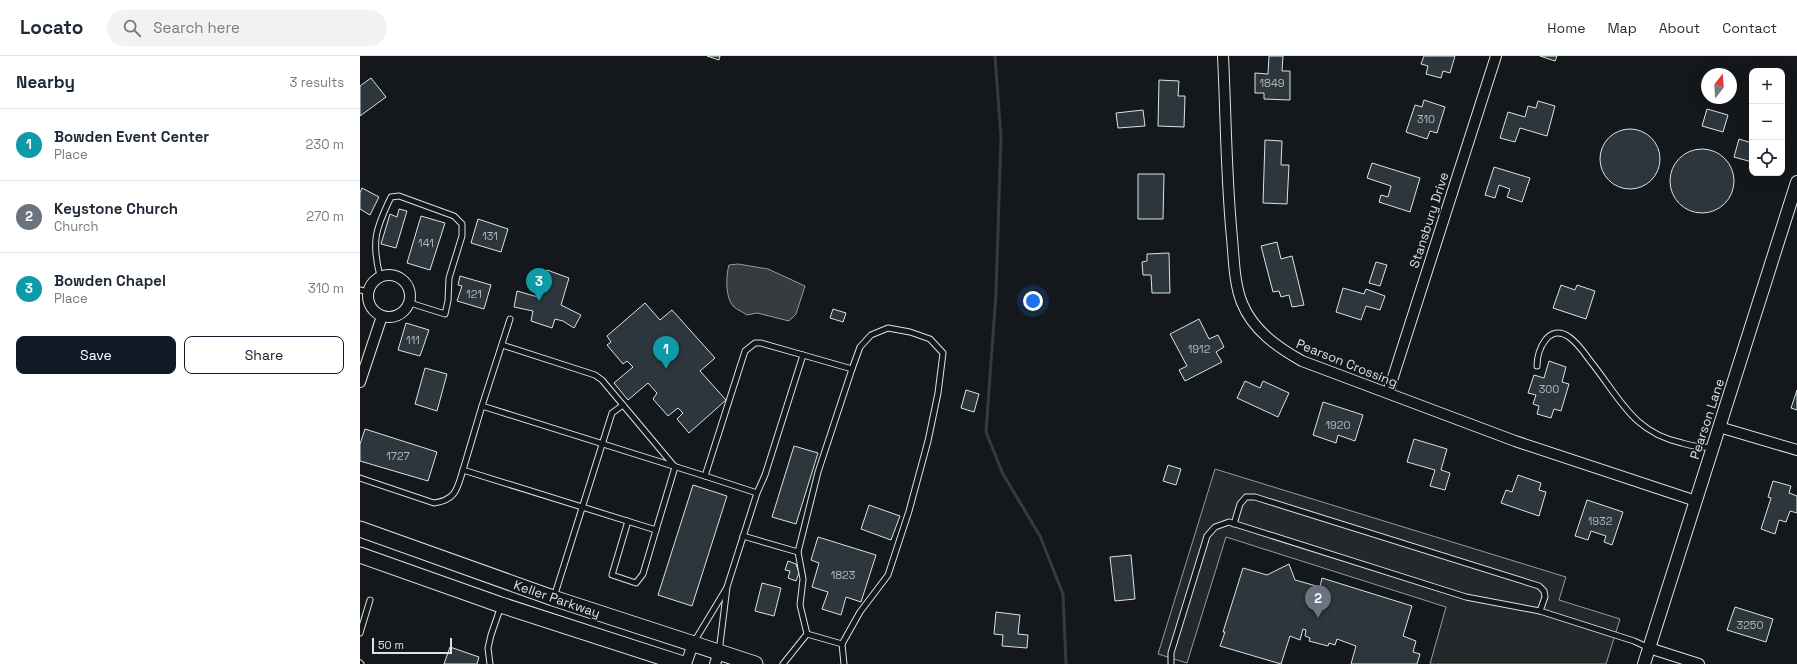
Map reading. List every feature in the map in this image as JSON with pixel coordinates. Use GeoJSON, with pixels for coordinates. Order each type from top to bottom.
{"type":"FeatureCollection","features":[{"type":"Feature","properties":{"kind":"main road","name":"Keller Parkway"},"geometry":{"type":"LineString","coordinates":[[360,529],[553,598],[693,644],[717,658],[755,664]]}},
{"type":"Feature","properties":{"kind":"main road","name":"Keller Parkway"},"geometry":{"type":"LineString","coordinates":[[360,555],[502,605],[684,664]]}},
{"type":"Feature","properties":{"kind":"street","name":"Pearson Crossing"},"geometry":{"type":"LineString","coordinates":[[1223,56],[1229,204],[1235,274],[1242,303],[1255,324],[1271,342],[1302,361],[1515,442],[1696,501]]}},
{"type":"Feature","properties":{"kind":"street","name":"Stansbury Drive"},"geometry":{"type":"LineString","coordinates":[[1388,393],[1496,56]]}},
{"type":"Feature","properties":{"kind":"street","name":"Pearson Lane"},"geometry":{"type":"LineString","coordinates":[[1644,664],[1797,182]]}},
{"type":"Feature","properties":{"kind":"street"},"geometry":{"type":"LineString","coordinates":[[389,274],[397,275],[409,286],[411,295],[410,303],[405,310],[398,315],[390,317],[382,316],[374,311],[368,302],[364,291],[380,276],[389,274]]}},
{"type":"Feature","properties":{"kind":"street"},"geometry":{"type":"LineString","coordinates":[[360,382],[382,316]]}},
{"type":"Feature","properties":{"kind":"street"},"geometry":{"type":"LineString","coordinates":[[1719,427],[1797,450]]}},
{"type":"Feature","properties":{"kind":"street"},"geometry":{"type":"LineString","coordinates":[[684,664],[693,644]]}},
{"type":"Feature","properties":{"kind":"street"},"geometry":{"type":"LineString","coordinates":[[1649,648],[1699,664]]}},
{"type":"Feature","properties":{"kind":"lane"},"geometry":{"type":"LineString","coordinates":[[380,276],[374,242],[382,217],[392,197],[400,196],[454,216],[462,224],[462,236],[449,278],[449,295],[445,314],[410,303]]}},
{"type":"Feature","properties":{"kind":"lane"},"geometry":{"type":"LineString","coordinates":[[360,478],[434,503],[443,501],[452,496],[457,488],[463,470],[510,319]]}},
{"type":"Feature","properties":{"kind":"lane"},"geometry":{"type":"LineString","coordinates":[[807,634],[800,605],[803,579],[798,552],[818,472],[860,347],[871,334],[888,328],[910,332],[930,339],[943,353],[938,393],[928,441],[909,511],[888,575],[860,612],[842,644],[844,664]]}},
{"type":"Feature","properties":{"kind":"lane"},"geometry":{"type":"LineString","coordinates":[[1537,366],[1539,350],[1549,335],[1559,333],[1569,336],[1598,370],[1626,411],[1639,423],[1654,433],[1673,441],[1704,448],[1713,447]]}},
{"type":"Feature","properties":{"kind":"lane"},"geometry":{"type":"LineString","coordinates":[[705,476],[745,351],[755,343],[766,343],[852,369]]}},
{"type":"Feature","properties":{"kind":"lane"},"geometry":{"type":"LineString","coordinates":[[502,345],[595,376],[602,380],[675,467]]}},
{"type":"Feature","properties":{"kind":"lane"},"geometry":{"type":"LineString","coordinates":[[717,658],[727,587],[757,493],[765,475],[803,355]]}},
{"type":"Feature","properties":{"kind":"lane"},"geometry":{"type":"LineString","coordinates":[[553,598],[612,413],[623,405]]}},
{"type":"Feature","properties":{"kind":"lane"},"geometry":{"type":"LineString","coordinates":[[482,406],[757,493]]}},
{"type":"Feature","properties":{"kind":"lane"},"geometry":{"type":"LineString","coordinates":[[628,521],[612,575],[636,583],[643,574],[675,467]]}},
{"type":"Feature","properties":{"kind":"lane"},"geometry":{"type":"LineString","coordinates":[[463,470],[583,506],[656,530]]}},
{"type":"Feature","properties":{"kind":"lane"},"geometry":{"type":"LineString","coordinates":[[1234,524],[1240,504],[1246,497],[1255,497],[1539,586],[1544,591],[1545,598],[1540,611]]}},
{"type":"Feature","properties":{"kind":"lane"},"geometry":{"type":"LineString","coordinates":[[1171,664],[1171,653],[1207,536],[1215,527],[1228,522],[1466,597],[1540,611],[1634,641],[1649,648]]}},
{"type":"Feature","properties":{"kind":"lane"},"geometry":{"type":"LineString","coordinates":[[743,536],[798,552]]}},
{"type":"Feature","properties":{"kind":"lane"},"geometry":{"type":"LineString","coordinates":[[693,644],[727,587]]}},
{"type":"Feature","properties":{"kind":"lane"},"geometry":{"type":"LineString","coordinates":[[360,633],[370,600]]}},
{"type":"Feature","properties":{"kind":"lane"},"geometry":{"type":"LineString","coordinates":[[490,664],[488,648],[502,605]]}},
{"type":"Feature","properties":{"kind":"lane"},"geometry":{"type":"LineString","coordinates":[[807,634],[842,644]]}},
{"type":"Feature","properties":{"kind":"lane"},"geometry":{"type":"LineString","coordinates":[[783,664],[807,634]]}},
{"type":"Feature","properties":{"kind":"shaded area"},"geometry":{"type":"Polygon","coordinates":[[[738,264],[768,269],[805,286],[796,314],[789,321],[757,313],[747,315],[733,306],[727,292],[727,274],[729,265],[738,264]]]}},
{"type":"Feature","properties":{"kind":"shaded area"},"geometry":{"type":"Polygon","coordinates":[[[1215,469],[1566,577],[1559,600],[1620,619],[1606,664],[1430,664],[1446,607],[1226,537],[1187,663],[1158,654],[1215,469]]]}},
{"type":"Feature","properties":{"kind":"building"},"geometry":{"type":"Polygon","coordinates":[[[707,56],[720,56],[719,60],[707,56]]]}},
{"type":"Feature","properties":{"kind":"building"},"geometry":{"type":"Polygon","coordinates":[[[1269,56],[1283,56],[1282,71],[1290,71],[1290,100],[1264,99],[1264,93],[1255,93],[1255,73],[1268,74],[1269,56]]]}},
{"type":"Feature","properties":{"kind":"building"},"geometry":{"type":"Polygon","coordinates":[[[1424,56],[1455,56],[1450,73],[1443,71],[1441,78],[1426,74],[1428,66],[1421,64],[1424,56]]]}},
{"type":"Feature","properties":{"kind":"building"},"geometry":{"type":"Polygon","coordinates":[[[1540,56],[1557,56],[1555,61],[1540,56]]]}},
{"type":"Feature","properties":{"kind":"building"},"geometry":{"type":"Polygon","coordinates":[[[371,78],[386,97],[360,116],[360,86],[371,78]]]}},
{"type":"Feature","properties":{"kind":"building"},"geometry":{"type":"Polygon","coordinates":[[[1159,80],[1179,81],[1178,96],[1185,96],[1184,127],[1158,126],[1159,80]]]}},
{"type":"Feature","properties":{"kind":"building"},"geometry":{"type":"Polygon","coordinates":[[[1424,100],[1445,107],[1437,133],[1430,131],[1427,139],[1406,132],[1415,105],[1422,107],[1424,100]]]}},
{"type":"Feature","properties":{"kind":"building"},"geometry":{"type":"Polygon","coordinates":[[[1538,101],[1555,106],[1547,136],[1520,128],[1515,142],[1500,138],[1508,112],[1525,117],[1528,106],[1536,108],[1538,101]]]}},
{"type":"Feature","properties":{"kind":"building"},"geometry":{"type":"Polygon","coordinates":[[[1707,109],[1728,115],[1723,132],[1702,126],[1707,109]]]}},
{"type":"Feature","properties":{"kind":"building"},"geometry":{"type":"Polygon","coordinates":[[[1143,110],[1145,126],[1118,128],[1116,113],[1143,110]]]}},
{"type":"Feature","properties":{"kind":"building"},"geometry":{"type":"Polygon","coordinates":[[[1630,129],[1647,134],[1655,142],[1660,159],[1655,176],[1647,184],[1630,189],[1613,184],[1605,176],[1600,159],[1605,142],[1613,134],[1630,129]]]}},
{"type":"Feature","properties":{"kind":"building"},"geometry":{"type":"Polygon","coordinates":[[[1739,139],[1749,142],[1749,161],[1734,157],[1739,139]]]}},
{"type":"Feature","properties":{"kind":"building"},"geometry":{"type":"Polygon","coordinates":[[[1265,140],[1282,141],[1281,165],[1289,165],[1287,204],[1263,203],[1265,140]]]}},
{"type":"Feature","properties":{"kind":"building"},"geometry":{"type":"Polygon","coordinates":[[[1702,149],[1714,152],[1725,158],[1731,169],[1734,181],[1731,193],[1725,204],[1714,210],[1702,213],[1690,210],[1679,204],[1673,193],[1670,181],[1673,169],[1679,158],[1690,152],[1702,149]]]}},
{"type":"Feature","properties":{"kind":"building"},"geometry":{"type":"Polygon","coordinates":[[[1372,163],[1420,178],[1410,212],[1379,202],[1381,195],[1388,197],[1391,186],[1367,178],[1372,163]]]}},
{"type":"Feature","properties":{"kind":"building"},"geometry":{"type":"Polygon","coordinates":[[[1494,167],[1530,178],[1522,202],[1507,197],[1510,189],[1499,185],[1495,198],[1485,195],[1494,167]]]}},
{"type":"Feature","properties":{"kind":"building"},"geometry":{"type":"Polygon","coordinates":[[[1138,174],[1164,174],[1163,219],[1138,219],[1138,174]]]}},
{"type":"Feature","properties":{"kind":"building"},"geometry":{"type":"Polygon","coordinates":[[[362,188],[379,197],[370,215],[360,209],[360,193],[362,188]]]}},
{"type":"Feature","properties":{"kind":"building"},"geometry":{"type":"Polygon","coordinates":[[[399,209],[407,211],[396,248],[381,244],[390,214],[397,217],[399,209]]]}},
{"type":"Feature","properties":{"kind":"building"},"geometry":{"type":"Polygon","coordinates":[[[421,216],[445,223],[430,270],[407,263],[421,216]]]}},
{"type":"Feature","properties":{"kind":"building"},"geometry":{"type":"Polygon","coordinates":[[[478,219],[508,229],[501,252],[471,243],[478,219]]]}},
{"type":"Feature","properties":{"kind":"building"},"geometry":{"type":"Polygon","coordinates":[[[1277,242],[1281,259],[1292,256],[1304,305],[1292,307],[1289,295],[1281,297],[1279,291],[1273,292],[1261,246],[1277,242]]]}},
{"type":"Feature","properties":{"kind":"building"},"geometry":{"type":"Polygon","coordinates":[[[1169,253],[1170,293],[1152,293],[1151,275],[1143,275],[1142,262],[1147,261],[1147,254],[1169,253]]]}},
{"type":"Feature","properties":{"kind":"building"},"geometry":{"type":"Polygon","coordinates":[[[1376,262],[1387,265],[1380,286],[1369,283],[1376,262]]]}},
{"type":"Feature","properties":{"kind":"building"},"geometry":{"type":"Polygon","coordinates":[[[547,270],[569,278],[561,305],[581,315],[574,328],[563,321],[555,319],[552,328],[531,321],[533,311],[514,307],[517,291],[538,297],[547,270]]]}},
{"type":"Feature","properties":{"kind":"building"},"geometry":{"type":"Polygon","coordinates":[[[460,276],[491,285],[484,309],[457,301],[462,286],[458,285],[460,276]]]}},
{"type":"Feature","properties":{"kind":"building"},"geometry":{"type":"Polygon","coordinates":[[[1561,285],[1575,290],[1577,285],[1595,291],[1586,319],[1553,308],[1561,285]]]}},
{"type":"Feature","properties":{"kind":"building"},"geometry":{"type":"Polygon","coordinates":[[[1343,288],[1364,294],[1366,289],[1385,296],[1380,310],[1366,306],[1361,320],[1336,312],[1343,288]]]}},
{"type":"Feature","properties":{"kind":"building"},"geometry":{"type":"Polygon","coordinates":[[[645,303],[660,320],[672,310],[715,358],[700,371],[726,400],[689,433],[677,419],[683,413],[678,408],[668,416],[653,399],[657,393],[648,383],[628,400],[614,383],[633,367],[627,361],[623,364],[607,345],[611,342],[607,336],[645,303]]]}},
{"type":"Feature","properties":{"kind":"building"},"geometry":{"type":"Polygon","coordinates":[[[833,309],[846,313],[843,322],[830,318],[833,309]]]}},
{"type":"Feature","properties":{"kind":"building"},"geometry":{"type":"Polygon","coordinates":[[[1199,319],[1209,339],[1218,335],[1224,347],[1216,352],[1222,362],[1185,381],[1179,370],[1187,366],[1170,334],[1199,319]]]}},
{"type":"Feature","properties":{"kind":"building"},"geometry":{"type":"Polygon","coordinates":[[[406,323],[429,330],[420,356],[398,350],[406,323]]]}},
{"type":"Feature","properties":{"kind":"building"},"geometry":{"type":"Polygon","coordinates":[[[1549,361],[1566,367],[1562,382],[1569,384],[1561,411],[1554,409],[1551,418],[1537,414],[1539,406],[1533,404],[1536,395],[1528,393],[1534,375],[1544,378],[1549,361]]]}},
{"type":"Feature","properties":{"kind":"building"},"geometry":{"type":"Polygon","coordinates":[[[425,368],[447,374],[437,411],[415,404],[425,368]]]}},
{"type":"Feature","properties":{"kind":"building"},"geometry":{"type":"Polygon","coordinates":[[[1245,381],[1260,388],[1263,381],[1289,393],[1278,417],[1237,398],[1245,381]]]}},
{"type":"Feature","properties":{"kind":"building"},"geometry":{"type":"Polygon","coordinates":[[[966,390],[979,394],[974,412],[961,408],[966,390]]]}},
{"type":"Feature","properties":{"kind":"building"},"geometry":{"type":"Polygon","coordinates":[[[1797,390],[1797,410],[1791,408],[1797,390]]]}},
{"type":"Feature","properties":{"kind":"building"},"geometry":{"type":"Polygon","coordinates":[[[1323,402],[1363,415],[1355,441],[1338,435],[1336,443],[1313,435],[1323,402]]]}},
{"type":"Feature","properties":{"kind":"building"},"geometry":{"type":"Polygon","coordinates":[[[365,429],[437,452],[428,481],[360,461],[360,444],[365,429]]]}},
{"type":"Feature","properties":{"kind":"building"},"geometry":{"type":"Polygon","coordinates":[[[1414,439],[1447,449],[1441,470],[1450,473],[1445,490],[1430,486],[1435,470],[1407,462],[1414,439]]]}},
{"type":"Feature","properties":{"kind":"building"},"geometry":{"type":"Polygon","coordinates":[[[794,446],[818,453],[796,524],[772,517],[794,446]]]}},
{"type":"Feature","properties":{"kind":"building"},"geometry":{"type":"Polygon","coordinates":[[[1168,465],[1181,469],[1176,485],[1163,481],[1168,465]]]}},
{"type":"Feature","properties":{"kind":"building"},"geometry":{"type":"Polygon","coordinates":[[[1518,475],[1541,483],[1539,490],[1546,492],[1539,516],[1501,503],[1506,490],[1512,492],[1518,475]]]}},
{"type":"Feature","properties":{"kind":"building"},"geometry":{"type":"Polygon","coordinates":[[[1773,481],[1791,486],[1789,493],[1797,496],[1797,513],[1790,511],[1786,522],[1779,520],[1775,534],[1761,529],[1771,498],[1768,497],[1773,481]]]}},
{"type":"Feature","properties":{"kind":"building"},"geometry":{"type":"Polygon","coordinates":[[[693,485],[727,496],[692,606],[658,595],[693,485]]]}},
{"type":"Feature","properties":{"kind":"building"},"geometry":{"type":"Polygon","coordinates":[[[1587,500],[1623,512],[1612,545],[1604,542],[1606,536],[1591,531],[1588,540],[1575,536],[1587,500]]]}},
{"type":"Feature","properties":{"kind":"building"},"geometry":{"type":"Polygon","coordinates":[[[869,505],[900,516],[891,540],[861,529],[869,505]]]}},
{"type":"Feature","properties":{"kind":"building"},"geometry":{"type":"Polygon","coordinates":[[[818,537],[876,555],[861,602],[846,597],[841,615],[822,609],[828,592],[812,587],[819,563],[811,560],[818,537]]]}},
{"type":"Feature","properties":{"kind":"building"},"geometry":{"type":"Polygon","coordinates":[[[1131,555],[1135,599],[1115,601],[1110,557],[1131,555]]]}},
{"type":"Feature","properties":{"kind":"building"},"geometry":{"type":"Polygon","coordinates":[[[788,561],[796,564],[799,573],[796,581],[788,578],[790,571],[785,570],[788,561]]]}},
{"type":"Feature","properties":{"kind":"building"},"geometry":{"type":"Polygon","coordinates":[[[1289,564],[1295,580],[1320,587],[1322,578],[1412,606],[1403,636],[1416,641],[1413,652],[1420,654],[1417,664],[1351,664],[1356,646],[1337,639],[1335,645],[1329,643],[1328,646],[1309,641],[1310,638],[1305,636],[1306,630],[1303,629],[1300,640],[1290,636],[1281,664],[1220,646],[1243,568],[1267,575],[1289,564]]]}},
{"type":"Feature","properties":{"kind":"building"},"geometry":{"type":"Polygon","coordinates":[[[762,583],[781,588],[774,616],[755,611],[762,583]]]}},
{"type":"Feature","properties":{"kind":"building"},"geometry":{"type":"Polygon","coordinates":[[[1735,607],[1773,619],[1766,642],[1727,630],[1735,607]]]}},
{"type":"Feature","properties":{"kind":"building"},"geometry":{"type":"Polygon","coordinates":[[[996,612],[1020,615],[1018,634],[1028,635],[1027,648],[1002,646],[1003,635],[994,634],[996,612]]]}},
{"type":"Feature","properties":{"kind":"building"},"geometry":{"type":"Polygon","coordinates":[[[450,647],[479,657],[477,664],[444,664],[450,647]]]}},
{"type":"Feature","properties":{"kind":"waterway"},"geometry":{"type":"LineString","coordinates":[[995,56],[1001,137],[996,293],[986,432],[1003,474],[1040,536],[1063,594],[1066,664]]}},
{"type":"Feature","properties":{"kind":"place","name":"Bowden Chapel"},"geometry":{"type":"Point","coordinates":[539,301]}},
{"type":"Feature","properties":{"kind":"place","name":"Bowden Event Center"},"geometry":{"type":"Point","coordinates":[666,369]}},
{"type":"Feature","properties":{"kind":"place","name":"Keystone Church"},"geometry":{"type":"Point","coordinates":[1318,618]}}]}
